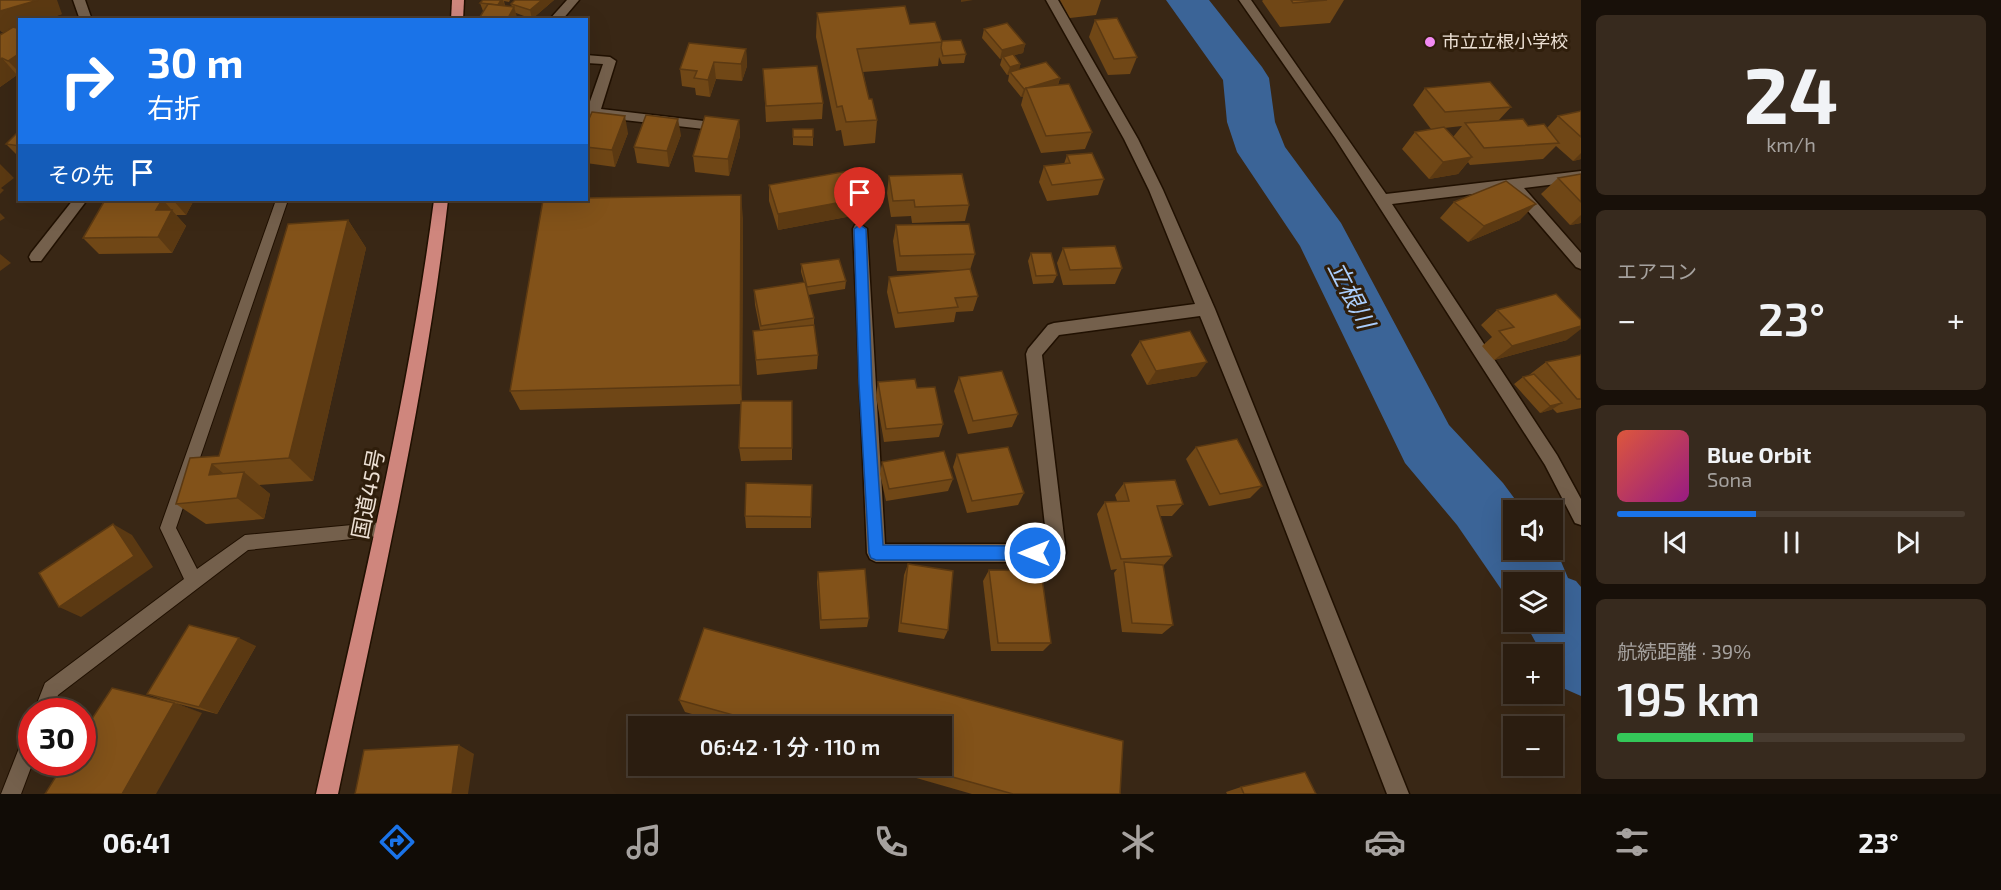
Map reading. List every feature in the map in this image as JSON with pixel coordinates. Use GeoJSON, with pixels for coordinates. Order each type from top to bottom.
{"type":"FeatureCollection","features":[{"type":"Feature","properties":{"kind":"highway"},"geometry":{"type":"LineString","coordinates":[[458,0],[458,18]]}},
{"type":"Feature","properties":{"kind":"highway","name":"国道45号"},"geometry":{"type":"LineString","coordinates":[[327,794],[384,530],[430,290],[441,201]]}},
{"type":"Feature","properties":{"kind":"street"},"geometry":{"type":"LineString","coordinates":[[79,0],[85,18]]}},
{"type":"Feature","properties":{"kind":"street"},"geometry":{"type":"LineString","coordinates":[[557,18],[573,0]]}},
{"type":"Feature","properties":{"kind":"street"},"geometry":{"type":"LineString","coordinates":[[1052,0],[1141,159],[1206,309],[1398,794]]}},
{"type":"Feature","properties":{"kind":"street"},"geometry":{"type":"LineString","coordinates":[[1245,0],[1340,135],[1513,400],[1551,460],[1581,517]]}},
{"type":"Feature","properties":{"kind":"street"},"geometry":{"type":"LineString","coordinates":[[588,59],[610,62],[592,113],[704,125]]}},
{"type":"Feature","properties":{"kind":"street"},"geometry":{"type":"LineString","coordinates":[[1382,200],[1581,176]]}},
{"type":"Feature","properties":{"kind":"street"},"geometry":{"type":"LineString","coordinates":[[1513,184],[1581,263]]}},
{"type":"Feature","properties":{"kind":"street"},"geometry":{"type":"LineString","coordinates":[[36,257],[80,201]]}},
{"type":"Feature","properties":{"kind":"street"},"geometry":{"type":"LineString","coordinates":[[860,229],[876,553],[1058,553],[1034,354],[1054,328],[1206,309]]}},
{"type":"Feature","properties":{"kind":"lane"},"geometry":{"type":"LineString","coordinates":[[194,582],[168,528],[282,201]]}},
{"type":"Feature","properties":{"kind":"lane"},"geometry":{"type":"LineString","coordinates":[[48,698],[51,689],[245,543],[384,530]]}},
{"type":"Feature","properties":{"kind":"lane"},"geometry":{"type":"LineString","coordinates":[[11,794],[18,776]]}},
{"type":"Feature","properties":{"kind":"building"},"geometry":{"type":"Polygon","coordinates":[[[0,0],[38,0],[0,11],[0,0]]]}},
{"type":"Feature","properties":{"kind":"building"},"geometry":{"type":"Polygon","coordinates":[[[483,0],[501,0],[498,5],[480,3],[483,0]]]}},
{"type":"Feature","properties":{"kind":"building"},"geometry":{"type":"Polygon","coordinates":[[[515,0],[542,0],[530,10],[511,4],[515,0]]]}},
{"type":"Feature","properties":{"kind":"building"},"geometry":{"type":"Polygon","coordinates":[[[1291,0],[1327,0],[1293,3],[1291,0]]]}},
{"type":"Feature","properties":{"kind":"building"},"geometry":{"type":"Polygon","coordinates":[[[488,4],[514,7],[508,18],[479,18],[488,4]]]}},
{"type":"Feature","properties":{"kind":"building"},"geometry":{"type":"Polygon","coordinates":[[[905,6],[910,24],[935,22],[942,42],[857,49],[869,99],[872,99],[877,120],[846,122],[842,106],[837,107],[817,13],[905,6]]]}},
{"type":"Feature","properties":{"kind":"building"},"geometry":{"type":"Polygon","coordinates":[[[1117,18],[1137,57],[1114,59],[1095,20],[1117,18]]]}},
{"type":"Feature","properties":{"kind":"building"},"geometry":{"type":"Polygon","coordinates":[[[1007,23],[1025,44],[1002,50],[984,29],[1007,23]]]}},
{"type":"Feature","properties":{"kind":"building"},"geometry":{"type":"Polygon","coordinates":[[[13,27],[18,28],[18,54],[8,61],[0,59],[0,35],[13,27]]]}},
{"type":"Feature","properties":{"kind":"building"},"geometry":{"type":"Polygon","coordinates":[[[961,40],[966,54],[943,56],[942,41],[961,40]]]}},
{"type":"Feature","properties":{"kind":"building"},"geometry":{"type":"Polygon","coordinates":[[[689,43],[746,49],[741,64],[714,62],[708,80],[694,78],[697,71],[680,69],[689,43]]]}},
{"type":"Feature","properties":{"kind":"building"},"geometry":{"type":"Polygon","coordinates":[[[1013,54],[1020,64],[1010,67],[1003,57],[1013,54]]]}},
{"type":"Feature","properties":{"kind":"building"},"geometry":{"type":"Polygon","coordinates":[[[1046,62],[1060,78],[1024,89],[1010,72],[1046,62]]]}},
{"type":"Feature","properties":{"kind":"building"},"geometry":{"type":"Polygon","coordinates":[[[817,66],[823,103],[766,106],[763,69],[817,66]]]}},
{"type":"Feature","properties":{"kind":"building"},"geometry":{"type":"Polygon","coordinates":[[[1490,82],[1511,107],[1445,112],[1425,88],[1490,82]]]}},
{"type":"Feature","properties":{"kind":"building"},"geometry":{"type":"Polygon","coordinates":[[[1069,84],[1092,132],[1046,136],[1026,88],[1069,84]]]}},
{"type":"Feature","properties":{"kind":"building"},"geometry":{"type":"Polygon","coordinates":[[[1581,111],[1581,137],[1558,116],[1581,111]]]}},
{"type":"Feature","properties":{"kind":"building"},"geometry":{"type":"Polygon","coordinates":[[[592,112],[625,116],[612,150],[588,147],[588,121],[592,112]]]}},
{"type":"Feature","properties":{"kind":"building"},"geometry":{"type":"Polygon","coordinates":[[[646,115],[678,119],[667,151],[634,147],[646,115]]]}},
{"type":"Feature","properties":{"kind":"building"},"geometry":{"type":"Polygon","coordinates":[[[705,116],[739,120],[728,159],[693,156],[705,116]]]}},
{"type":"Feature","properties":{"kind":"building"},"geometry":{"type":"Polygon","coordinates":[[[1523,119],[1528,126],[1544,124],[1559,143],[1484,148],[1465,123],[1523,119]]]}},
{"type":"Feature","properties":{"kind":"building"},"geometry":{"type":"Polygon","coordinates":[[[1444,127],[1472,157],[1443,162],[1415,132],[1444,127]]]}},
{"type":"Feature","properties":{"kind":"building"},"geometry":{"type":"Polygon","coordinates":[[[793,129],[813,129],[813,137],[793,137],[793,129]]]}},
{"type":"Feature","properties":{"kind":"building"},"geometry":{"type":"Polygon","coordinates":[[[18,132],[18,146],[6,144],[18,132]]]}},
{"type":"Feature","properties":{"kind":"building"},"geometry":{"type":"Polygon","coordinates":[[[1092,153],[1104,179],[1052,185],[1044,166],[1070,163],[1067,155],[1092,153]]]}},
{"type":"Feature","properties":{"kind":"building"},"geometry":{"type":"Polygon","coordinates":[[[848,171],[858,199],[778,214],[769,185],[848,171]]]}},
{"type":"Feature","properties":{"kind":"building"},"geometry":{"type":"Polygon","coordinates":[[[962,174],[969,205],[915,207],[914,200],[893,201],[889,176],[962,174]]]}},
{"type":"Feature","properties":{"kind":"building"},"geometry":{"type":"Polygon","coordinates":[[[1581,174],[1581,202],[1558,178],[1581,174]]]}},
{"type":"Feature","properties":{"kind":"building"},"geometry":{"type":"Polygon","coordinates":[[[1506,181],[1536,204],[1484,226],[1454,202],[1506,181]]]}},
{"type":"Feature","properties":{"kind":"building"},"geometry":{"type":"Polygon","coordinates":[[[741,195],[740,385],[510,391],[543,201],[588,201],[588,198],[741,195]]]}},
{"type":"Feature","properties":{"kind":"building"},"geometry":{"type":"Polygon","coordinates":[[[104,201],[161,201],[156,210],[172,210],[158,237],[83,238],[104,201]]]}},
{"type":"Feature","properties":{"kind":"building"},"geometry":{"type":"Polygon","coordinates":[[[348,220],[289,458],[212,464],[209,475],[244,472],[237,498],[176,504],[190,458],[219,456],[288,224],[348,220]]]}},
{"type":"Feature","properties":{"kind":"building"},"geometry":{"type":"Polygon","coordinates":[[[969,224],[975,254],[900,256],[896,225],[969,224]]]}},
{"type":"Feature","properties":{"kind":"building"},"geometry":{"type":"Polygon","coordinates":[[[1115,246],[1122,268],[1070,270],[1063,248],[1115,246]]]}},
{"type":"Feature","properties":{"kind":"building"},"geometry":{"type":"Polygon","coordinates":[[[1031,253],[1051,253],[1057,275],[1036,276],[1031,253]]]}},
{"type":"Feature","properties":{"kind":"building"},"geometry":{"type":"Polygon","coordinates":[[[839,259],[846,281],[807,287],[801,264],[839,259]]]}},
{"type":"Feature","properties":{"kind":"building"},"geometry":{"type":"Polygon","coordinates":[[[970,269],[978,296],[955,298],[958,307],[898,313],[889,277],[970,269]]]}},
{"type":"Feature","properties":{"kind":"building"},"geometry":{"type":"Polygon","coordinates":[[[805,282],[814,318],[761,326],[754,290],[805,282]]]}},
{"type":"Feature","properties":{"kind":"building"},"geometry":{"type":"Polygon","coordinates":[[[1556,294],[1581,320],[1581,326],[1512,346],[1499,331],[1514,327],[1497,310],[1556,294]]]}},
{"type":"Feature","properties":{"kind":"building"},"geometry":{"type":"Polygon","coordinates":[[[814,325],[818,355],[756,360],[753,331],[814,325]]]}},
{"type":"Feature","properties":{"kind":"building"},"geometry":{"type":"Polygon","coordinates":[[[1190,331],[1207,362],[1156,371],[1140,341],[1190,331]]]}},
{"type":"Feature","properties":{"kind":"building"},"geometry":{"type":"Polygon","coordinates":[[[1581,355],[1581,399],[1577,399],[1546,362],[1581,355]]]}},
{"type":"Feature","properties":{"kind":"building"},"geometry":{"type":"Polygon","coordinates":[[[1002,371],[1018,414],[973,421],[959,377],[1002,371]]]}},
{"type":"Feature","properties":{"kind":"building"},"geometry":{"type":"Polygon","coordinates":[[[1534,374],[1562,403],[1550,406],[1523,377],[1534,374]]]}},
{"type":"Feature","properties":{"kind":"building"},"geometry":{"type":"Polygon","coordinates":[[[915,379],[917,388],[935,387],[943,424],[886,429],[878,382],[915,379]]]}},
{"type":"Feature","properties":{"kind":"building"},"geometry":{"type":"Polygon","coordinates":[[[741,401],[792,401],[792,448],[739,448],[741,401]]]}},
{"type":"Feature","properties":{"kind":"building"},"geometry":{"type":"Polygon","coordinates":[[[1237,439],[1262,486],[1220,494],[1196,447],[1237,439]]]}},
{"type":"Feature","properties":{"kind":"building"},"geometry":{"type":"Polygon","coordinates":[[[1008,447],[1024,493],[972,501],[957,454],[1008,447]]]}},
{"type":"Feature","properties":{"kind":"building"},"geometry":{"type":"Polygon","coordinates":[[[944,451],[953,479],[889,489],[882,462],[944,451]]]}},
{"type":"Feature","properties":{"kind":"building"},"geometry":{"type":"Polygon","coordinates":[[[1175,480],[1183,504],[1157,506],[1172,556],[1121,559],[1105,502],[1129,501],[1124,483],[1175,480]]]}},
{"type":"Feature","properties":{"kind":"building"},"geometry":{"type":"Polygon","coordinates":[[[746,483],[812,485],[811,517],[745,516],[746,483]]]}},
{"type":"Feature","properties":{"kind":"building"},"geometry":{"type":"Polygon","coordinates":[[[113,524],[134,556],[59,607],[39,573],[113,524]]]}},
{"type":"Feature","properties":{"kind":"building"},"geometry":{"type":"Polygon","coordinates":[[[1124,562],[1163,565],[1173,625],[1132,623],[1124,562]]]}},
{"type":"Feature","properties":{"kind":"building"},"geometry":{"type":"Polygon","coordinates":[[[908,564],[953,571],[948,630],[901,623],[908,564]]]}},
{"type":"Feature","properties":{"kind":"building"},"geometry":{"type":"Polygon","coordinates":[[[865,569],[869,618],[821,620],[818,572],[865,569]]]}},
{"type":"Feature","properties":{"kind":"building"},"geometry":{"type":"Polygon","coordinates":[[[989,570],[1041,571],[1051,643],[998,643],[989,570]]]}},
{"type":"Feature","properties":{"kind":"building"},"geometry":{"type":"Polygon","coordinates":[[[189,625],[239,638],[199,707],[147,694],[189,625]]]}},
{"type":"Feature","properties":{"kind":"building"},"geometry":{"type":"Polygon","coordinates":[[[704,628],[1123,741],[1120,794],[1013,794],[949,776],[952,776],[952,716],[737,716],[679,700],[704,628]]]}},
{"type":"Feature","properties":{"kind":"building"},"geometry":{"type":"Polygon","coordinates":[[[112,688],[174,703],[122,794],[45,794],[56,776],[96,776],[96,713],[112,688]]]}},
{"type":"Feature","properties":{"kind":"building"},"geometry":{"type":"Polygon","coordinates":[[[459,745],[452,794],[355,794],[364,750],[459,745]]]}},
{"type":"Feature","properties":{"kind":"building"},"geometry":{"type":"Polygon","coordinates":[[[1305,772],[1316,794],[1244,794],[1241,787],[1305,772]]]}},
{"type":"Feature","properties":{"kind":"waterway","name":"立根川"},"geometry":{"type":"LineString","coordinates":[[1187,0],[1246,78],[1251,122],[1262,152],[1322,237],[1427,444],[1480,504],[1529,572]]}},
{"type":"Feature","properties":{"kind":"waterway","name":"立根川"},"geometry":{"type":"LineString","coordinates":[[1563,622],[1581,660]]}},
{"type":"Feature","properties":{"kind":"place","name":"市立立根小学校"},"geometry":{"type":"Point","coordinates":[1430,42]}},
{"type":"Feature","properties":{"kind":"route"},"geometry":{"type":"LineString","coordinates":[[860,229],[876,553],[1035,553]]}}]}
